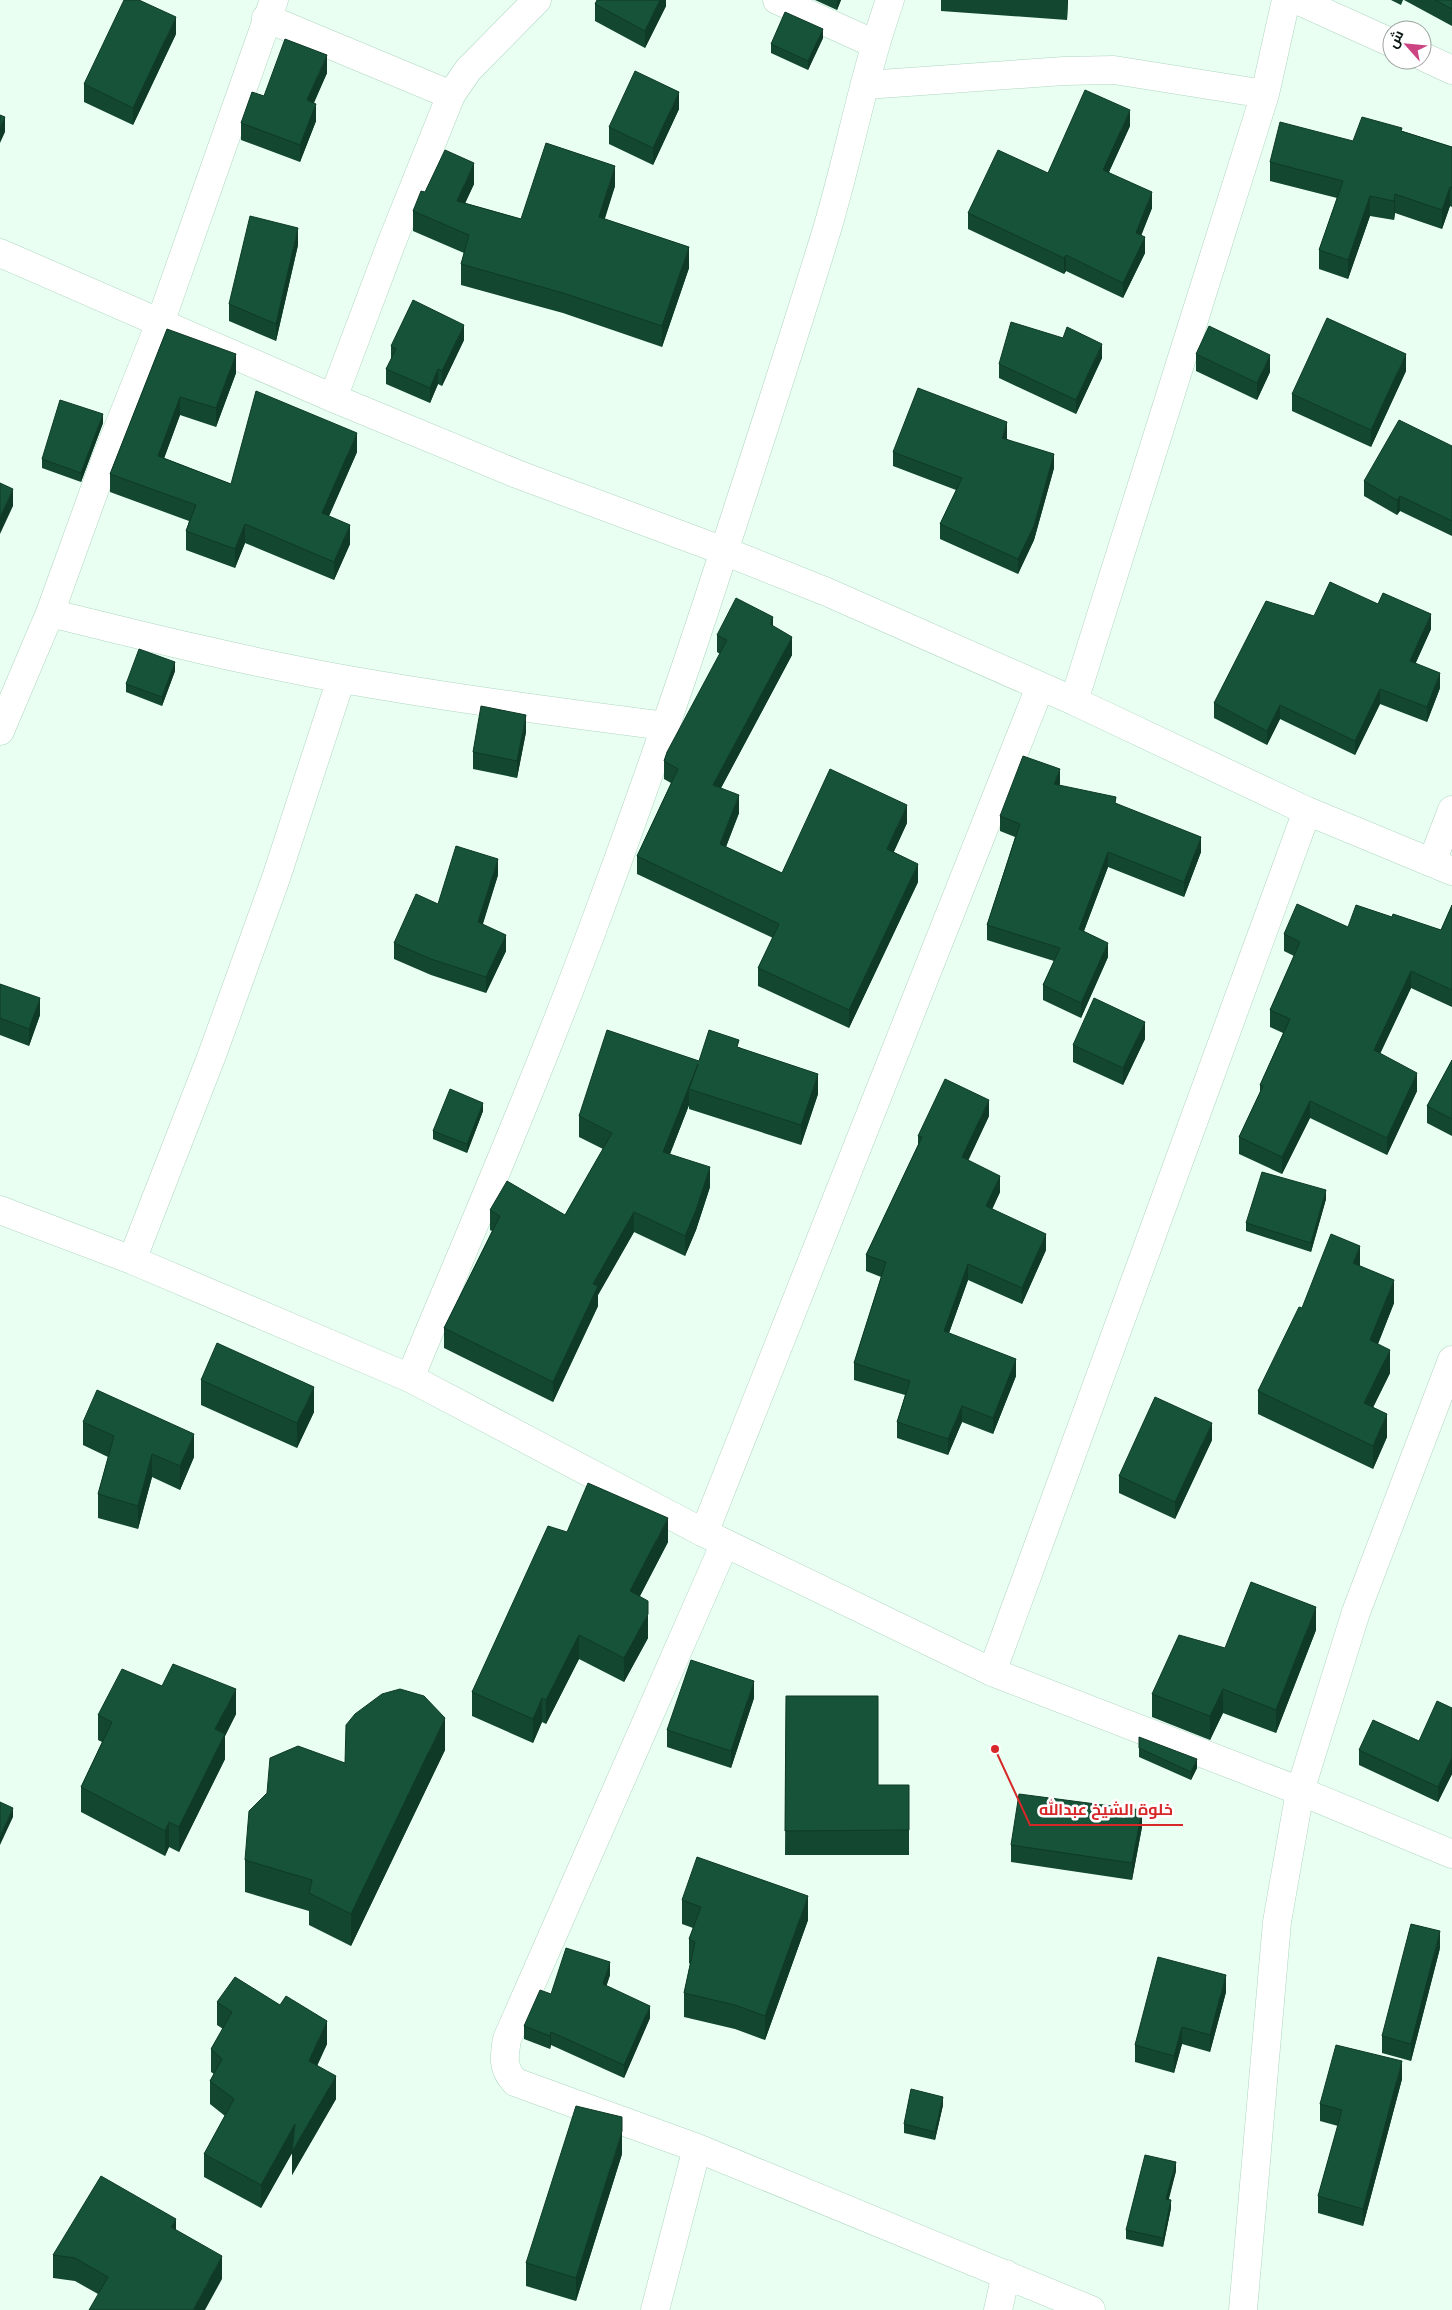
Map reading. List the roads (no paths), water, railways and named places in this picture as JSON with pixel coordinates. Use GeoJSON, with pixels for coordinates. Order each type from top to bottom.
{"type":"FeatureCollection","features":[{"type":"Feature","properties":{"kind":"street"},"geometry":{"type":"LineString","coordinates":[[333,398],[393,239],[451,95],[468,70],[537,0]]}},
{"type":"Feature","properties":{"kind":"street"},"geometry":{"type":"LineString","coordinates":[[777,0],[875,44]]}},
{"type":"Feature","properties":{"kind":"street"},"geometry":{"type":"LineString","coordinates":[[410,1378],[495,1175],[589,938],[665,726],[724,551],[828,224],[875,44],[890,0]]}},
{"type":"Feature","properties":{"kind":"street"},"geometry":{"type":"LineString","coordinates":[[1074,701],[1264,94],[1286,0]]}},
{"type":"Feature","properties":{"kind":"street"},"geometry":{"type":"LineString","coordinates":[[1298,0],[1382,38]]}},
{"type":"Feature","properties":{"kind":"street"},"geometry":{"type":"LineString","coordinates":[[0,731],[50,613],[105,461],[160,323],[270,9],[451,95]]}},
{"type":"Feature","properties":{"kind":"street"},"geometry":{"type":"LineString","coordinates":[[1432,61],[1452,70]]}},
{"type":"Feature","properties":{"kind":"street"},"geometry":{"type":"LineString","coordinates":[[866,84],[1064,71],[1114,70],[1264,94]]}},
{"type":"Feature","properties":{"kind":"street"},"geometry":{"type":"LineString","coordinates":[[0,253],[333,398],[517,474],[724,551],[932,637],[1074,701],[1308,812],[1442,867],[1452,810]]}},
{"type":"Feature","properties":{"kind":"street"},"geometry":{"type":"LineString","coordinates":[[50,613],[186,647],[341,678],[488,704],[665,726]]}},
{"type":"Feature","properties":{"kind":"street"},"geometry":{"type":"LineString","coordinates":[[132,1260],[212,1055],[276,878],[341,678]]}},
{"type":"Feature","properties":{"kind":"street"},"geometry":{"type":"LineString","coordinates":[[1040,687],[714,1538],[507,2039],[504,2061],[507,2074],[515,2082],[696,2148],[1091,2310]]}},
{"type":"Feature","properties":{"kind":"street"},"geometry":{"type":"LineString","coordinates":[[992,1672],[1308,812]]}},
{"type":"Feature","properties":{"kind":"street"},"geometry":{"type":"LineString","coordinates":[[0,1210],[132,1260],[410,1378],[714,1538],[992,1672],[1300,1791],[1452,1854]]}},
{"type":"Feature","properties":{"kind":"street"},"geometry":{"type":"LineString","coordinates":[[1243,2310],[1277,1922],[1300,1791],[1356,1612],[1452,1360]]}},
{"type":"Feature","properties":{"kind":"street"},"geometry":{"type":"LineString","coordinates":[[655,2310],[696,2148]]}},
{"type":"Feature","properties":{"kind":"street"},"geometry":{"type":"LineString","coordinates":[[998,2310],[1006,2274]]}},
{"type":"Feature","properties":{"kind":"place","name":"خلوة الشيخ عبدالله"},"geometry":{"type":"Point","coordinates":[995,1749]}}]}
